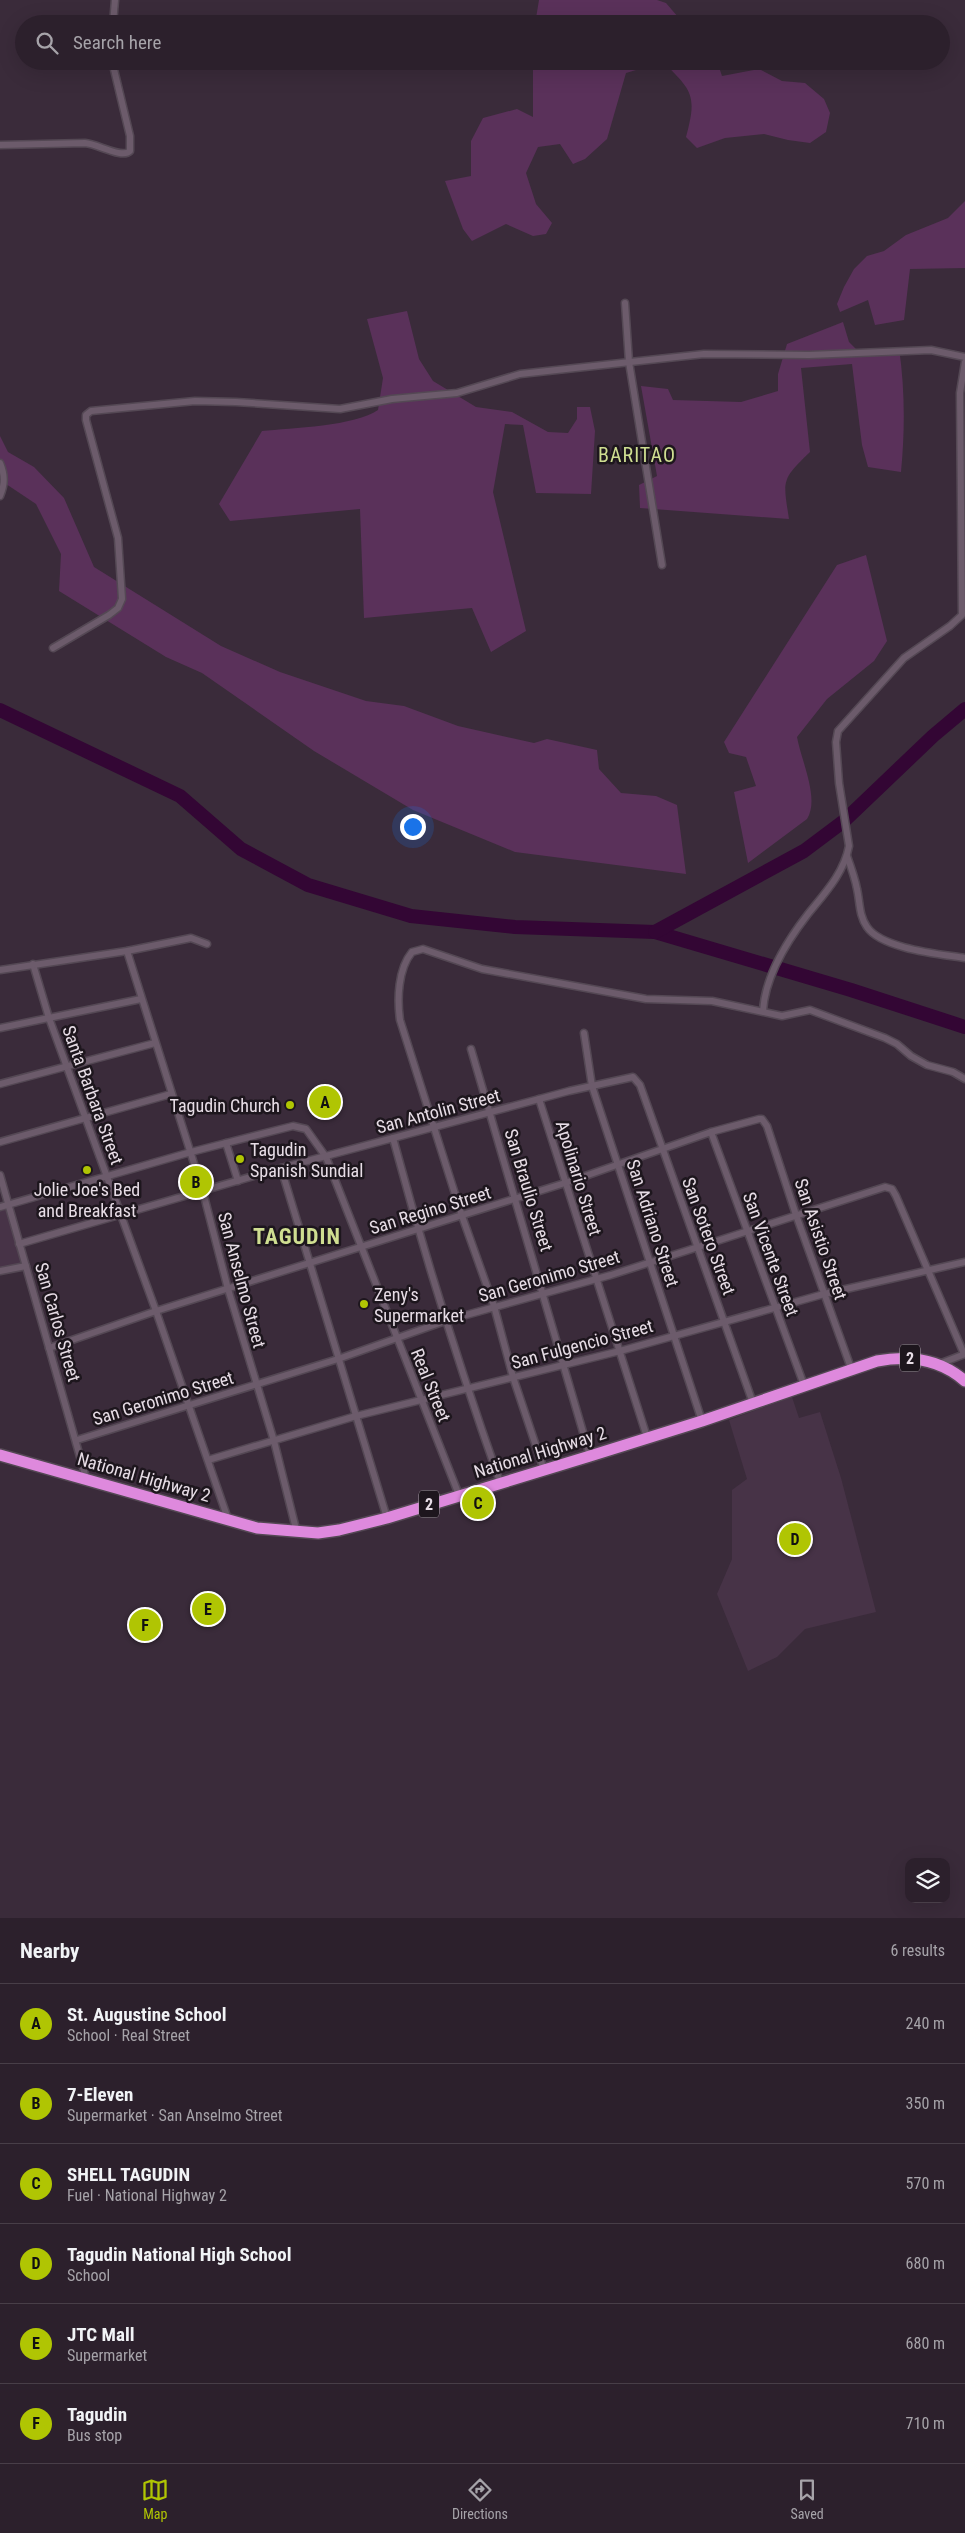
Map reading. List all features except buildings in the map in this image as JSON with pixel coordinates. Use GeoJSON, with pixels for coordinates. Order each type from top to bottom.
{"type":"FeatureCollection","features":[{"type":"Feature","properties":{"kind":"highway","name":"National Highway 2"},"geometry":{"type":"LineString","coordinates":[[0,1455],[257,1528],[297,1532],[339,1530],[387,1518],[702,1421],[851,1368],[877,1361],[905,1357],[939,1364],[965,1381]]}},
{"type":"Feature","properties":{"kind":"street"},"geometry":{"type":"LineString","coordinates":[[114,15],[115,0]]}},
{"type":"Feature","properties":{"kind":"street"},"geometry":{"type":"LineString","coordinates":[[0,146],[85,143],[96,144],[119,155],[128,154],[130,151],[130,136],[114,70]]}},
{"type":"Feature","properties":{"kind":"street"},"geometry":{"type":"LineString","coordinates":[[625,304],[629,362],[662,565]]}},
{"type":"Feature","properties":{"kind":"street"},"geometry":{"type":"LineString","coordinates":[[53,648],[109,615],[118,608],[122,599],[118,538],[86,420],[86,415],[91,411],[195,401],[340,408],[392,399],[457,393],[520,374],[704,354],[809,356],[931,350],[965,357]]}},
{"type":"Feature","properties":{"kind":"street"},"geometry":{"type":"LineString","coordinates":[[763,1011],[765,991],[786,948],[806,916],[838,876],[847,856],[849,846],[844,821],[837,759],[838,731],[904,658],[950,626],[962,615],[960,393],[965,362]]}},
{"type":"Feature","properties":{"kind":"street"},"geometry":{"type":"LineString","coordinates":[[0,463],[4,476],[4,486],[0,496]]}},
{"type":"Feature","properties":{"kind":"street"},"geometry":{"type":"LineString","coordinates":[[847,856],[858,892],[862,917],[867,927],[876,936],[898,945],[929,953],[965,958]]}},
{"type":"Feature","properties":{"kind":"street"},"geometry":{"type":"LineString","coordinates":[[0,970],[127,951],[191,938],[207,944]]}},
{"type":"Feature","properties":{"kind":"street"},"geometry":{"type":"LineString","coordinates":[[544,1470],[513,1377],[494,1306],[462,1216],[400,1020],[398,1005],[400,985],[409,956],[419,949],[482,969],[630,997],[667,1001],[712,1001],[782,1016],[810,1010],[826,1014],[897,1044],[911,1056],[927,1065],[953,1072],[965,1079]]}},
{"type":"Feature","properties":{"kind":"street","name":"San Anselmo Street"},"geometry":{"type":"LineString","coordinates":[[127,951],[203,1192],[228,1289],[274,1441],[297,1532]]}},
{"type":"Feature","properties":{"kind":"street","name":"Santa Barbara Street"},"geometry":{"type":"LineString","coordinates":[[33,964],[49,1018],[156,1311],[228,1519]]}},
{"type":"Feature","properties":{"kind":"street"},"geometry":{"type":"LineString","coordinates":[[0,1028],[141,999]]}},
{"type":"Feature","properties":{"kind":"street","name":"San Adriano Street"},"geometry":{"type":"LineString","coordinates":[[584,1034],[592,1086],[702,1421]]}},
{"type":"Feature","properties":{"kind":"street"},"geometry":{"type":"LineString","coordinates":[[0,1084],[156,1043]]}},
{"type":"Feature","properties":{"kind":"street","name":"San Braulio Street"},"geometry":{"type":"LineString","coordinates":[[472,1049],[590,1456]]}},
{"type":"Feature","properties":{"kind":"street","name":"San Antolin Street"},"geometry":{"type":"LineString","coordinates":[[19,1244],[122,1216],[281,1168],[539,1098],[629,1077],[636,1079]]}},
{"type":"Feature","properties":{"kind":"street","name":"San Sotero Street"},"geometry":{"type":"LineString","coordinates":[[636,1079],[753,1403]]}},
{"type":"Feature","properties":{"kind":"street"},"geometry":{"type":"LineString","coordinates":[[0,1142],[171,1094]]}},
{"type":"Feature","properties":{"kind":"street","name":"Apolinario Street"},"geometry":{"type":"LineString","coordinates":[[539,1098],[647,1438]]}},
{"type":"Feature","properties":{"kind":"street","name":"San Regino Street"},"geometry":{"type":"LineString","coordinates":[[49,1348],[156,1311],[618,1166],[711,1132],[762,1119]]}},
{"type":"Feature","properties":{"kind":"street","name":"San Asistio Street"},"geometry":{"type":"LineString","coordinates":[[762,1119],[767,1126],[796,1216],[851,1368]]}},
{"type":"Feature","properties":{"kind":"street","name":"Real Street"},"geometry":{"type":"LineString","coordinates":[[226,1143],[293,1126],[300,1126],[312,1134],[326,1157],[459,1495]]}},
{"type":"Feature","properties":{"kind":"street","name":"San Vicente Street"},"geometry":{"type":"LineString","coordinates":[[711,1132],[804,1385]]}},
{"type":"Feature","properties":{"kind":"street"},"geometry":{"type":"LineString","coordinates":[[393,1138],[418,1229],[448,1320],[468,1390],[500,1482]]}},
{"type":"Feature","properties":{"kind":"street"},"geometry":{"type":"LineString","coordinates":[[0,1207],[226,1143],[238,1181]]}},
{"type":"Feature","properties":{"kind":"street"},"geometry":{"type":"LineString","coordinates":[[281,1168],[387,1518]]}},
{"type":"Feature","properties":{"kind":"street","name":"San Carlos Street"},"geometry":{"type":"LineString","coordinates":[[0,1175],[77,1440],[86,1478]]}},
{"type":"Feature","properties":{"kind":"street","name":"San Geronimo Street"},"geometry":{"type":"LineString","coordinates":[[77,1440],[397,1340],[448,1320],[595,1279],[888,1188],[896,1196],[927,1271]]}},
{"type":"Feature","properties":{"kind":"street","name":"San Fulgencio Street"},"geometry":{"type":"LineString","coordinates":[[208,1460],[356,1416],[468,1390],[620,1351],[824,1294],[965,1262]]}},
{"type":"Feature","properties":{"kind":"street"},"geometry":{"type":"LineString","coordinates":[[0,1271],[26,1266]]}},
{"type":"Feature","properties":{"kind":"street"},"geometry":{"type":"LineString","coordinates":[[927,1271],[965,1354],[939,1364]]}},
{"type":"Feature","properties":{"kind":"shaded area"},"geometry":{"type":"Polygon","coordinates":[[[539,0],[657,0],[666,3],[676,15],[536,15],[539,0]]]}},
{"type":"Feature","properties":{"kind":"shaded area"},"geometry":{"type":"Polygon","coordinates":[[[533,70],[636,70],[626,73],[607,139],[585,159],[573,164],[560,144],[538,147],[526,173],[536,204],[552,223],[546,234],[533,236],[506,224],[472,241],[463,229],[445,181],[471,176],[471,141],[483,118],[517,109],[533,117],[533,70]]]}},
{"type":"Feature","properties":{"kind":"shaded area"},"geometry":{"type":"Polygon","coordinates":[[[671,70],[720,70],[722,76],[761,70],[782,81],[805,83],[824,99],[830,113],[826,132],[810,143],[764,134],[725,138],[697,148],[686,137],[691,112],[690,95],[681,80],[671,70]]]}},
{"type":"Feature","properties":{"kind":"shaded area"},"geometry":{"type":"Polygon","coordinates":[[[965,201],[965,268],[910,269],[904,320],[875,325],[868,300],[840,312],[837,304],[844,287],[854,269],[867,256],[884,251],[906,235],[948,218],[965,201]]]}},
{"type":"Feature","properties":{"kind":"shaded area"},"geometry":{"type":"Polygon","coordinates":[[[407,311],[419,359],[433,381],[476,407],[512,412],[548,432],[568,433],[577,419],[577,407],[590,407],[595,431],[591,494],[536,493],[523,425],[505,424],[493,492],[526,631],[491,652],[472,608],[364,618],[360,509],[230,521],[219,504],[262,431],[339,423],[355,420],[378,410],[383,378],[367,319],[407,311]]]}},
{"type":"Feature","properties":{"kind":"shaded area"},"geometry":{"type":"Polygon","coordinates":[[[843,322],[849,342],[859,352],[899,348],[904,410],[901,472],[868,467],[862,445],[852,364],[801,368],[810,452],[789,475],[786,481],[785,488],[789,519],[640,508],[639,485],[657,476],[641,386],[668,389],[673,400],[741,402],[778,391],[778,374],[787,344],[843,322]]]}},
{"type":"Feature","properties":{"kind":"shaded area"},"geometry":{"type":"Polygon","coordinates":[[[0,436],[8,452],[34,467],[64,498],[94,567],[221,646],[280,672],[366,701],[404,706],[458,726],[534,743],[547,739],[597,750],[599,769],[621,793],[656,796],[677,805],[686,874],[515,852],[413,810],[314,751],[202,673],[166,657],[59,591],[61,554],[36,504],[0,480],[0,436]]]}},
{"type":"Feature","properties":{"kind":"shaded area"},"geometry":{"type":"Polygon","coordinates":[[[866,555],[887,641],[874,661],[827,699],[797,737],[811,790],[810,811],[807,819],[748,863],[734,792],[756,786],[746,757],[729,753],[724,742],[837,565],[866,555]]]}},
{"type":"Feature","properties":{"kind":"shaded area"},"geometry":{"type":"Polygon","coordinates":[[[6,1209],[22,1263],[0,1269],[0,1211],[6,1209]]]}},
{"type":"Feature","properties":{"kind":"shaded area"},"geometry":{"type":"Polygon","coordinates":[[[792,1397],[799,1418],[820,1412],[841,1478],[876,1612],[805,1629],[777,1657],[748,1671],[717,1594],[732,1559],[732,1490],[747,1479],[729,1420],[792,1397]]]}},
{"type":"Feature","properties":{"kind":"waterway"},"geometry":{"type":"LineString","coordinates":[[655,932],[804,851],[844,821],[933,736],[965,709]]}},
{"type":"Feature","properties":{"kind":"waterway"},"geometry":{"type":"LineString","coordinates":[[0,710],[180,796],[241,849],[308,885],[411,916],[515,927],[655,932],[851,990],[965,1027]]}},
{"type":"Feature","properties":{"kind":"place","name":"St. Augustine School"},"geometry":{"type":"Point","coordinates":[325,1102]}},
{"type":"Feature","properties":{"kind":"place","name":"Tagudin Church"},"geometry":{"type":"Point","coordinates":[290,1105]}},
{"type":"Feature","properties":{"kind":"place","name":"Tagudin Spanish Sundial"},"geometry":{"type":"Point","coordinates":[240,1159]}},
{"type":"Feature","properties":{"kind":"place","name":"Jolie Joe's Bed and Breakfast"},"geometry":{"type":"Point","coordinates":[87,1170]}},
{"type":"Feature","properties":{"kind":"place","name":"7-Eleven"},"geometry":{"type":"Point","coordinates":[196,1182]}},
{"type":"Feature","properties":{"kind":"place","name":"Zeny's Supermarket"},"geometry":{"type":"Point","coordinates":[364,1304]}},
{"type":"Feature","properties":{"kind":"place","name":"SHELL TAGUDIN"},"geometry":{"type":"Point","coordinates":[478,1503]}},
{"type":"Feature","properties":{"kind":"place","name":"Tagudin National High School"},"geometry":{"type":"Point","coordinates":[795,1539]}},
{"type":"Feature","properties":{"kind":"place","name":"JTC Mall"},"geometry":{"type":"Point","coordinates":[208,1609]}},
{"type":"Feature","properties":{"kind":"place","name":"Tagudin"},"geometry":{"type":"Point","coordinates":[145,1625]}},
{"type":"Feature","properties":{"kind":"district","name":"BARITAO"},"geometry":{"type":"Point","coordinates":[637,455]}},
{"type":"Feature","properties":{"kind":"district","name":"TAGUDIN"},"geometry":{"type":"Point","coordinates":[297,1236]}}]}
